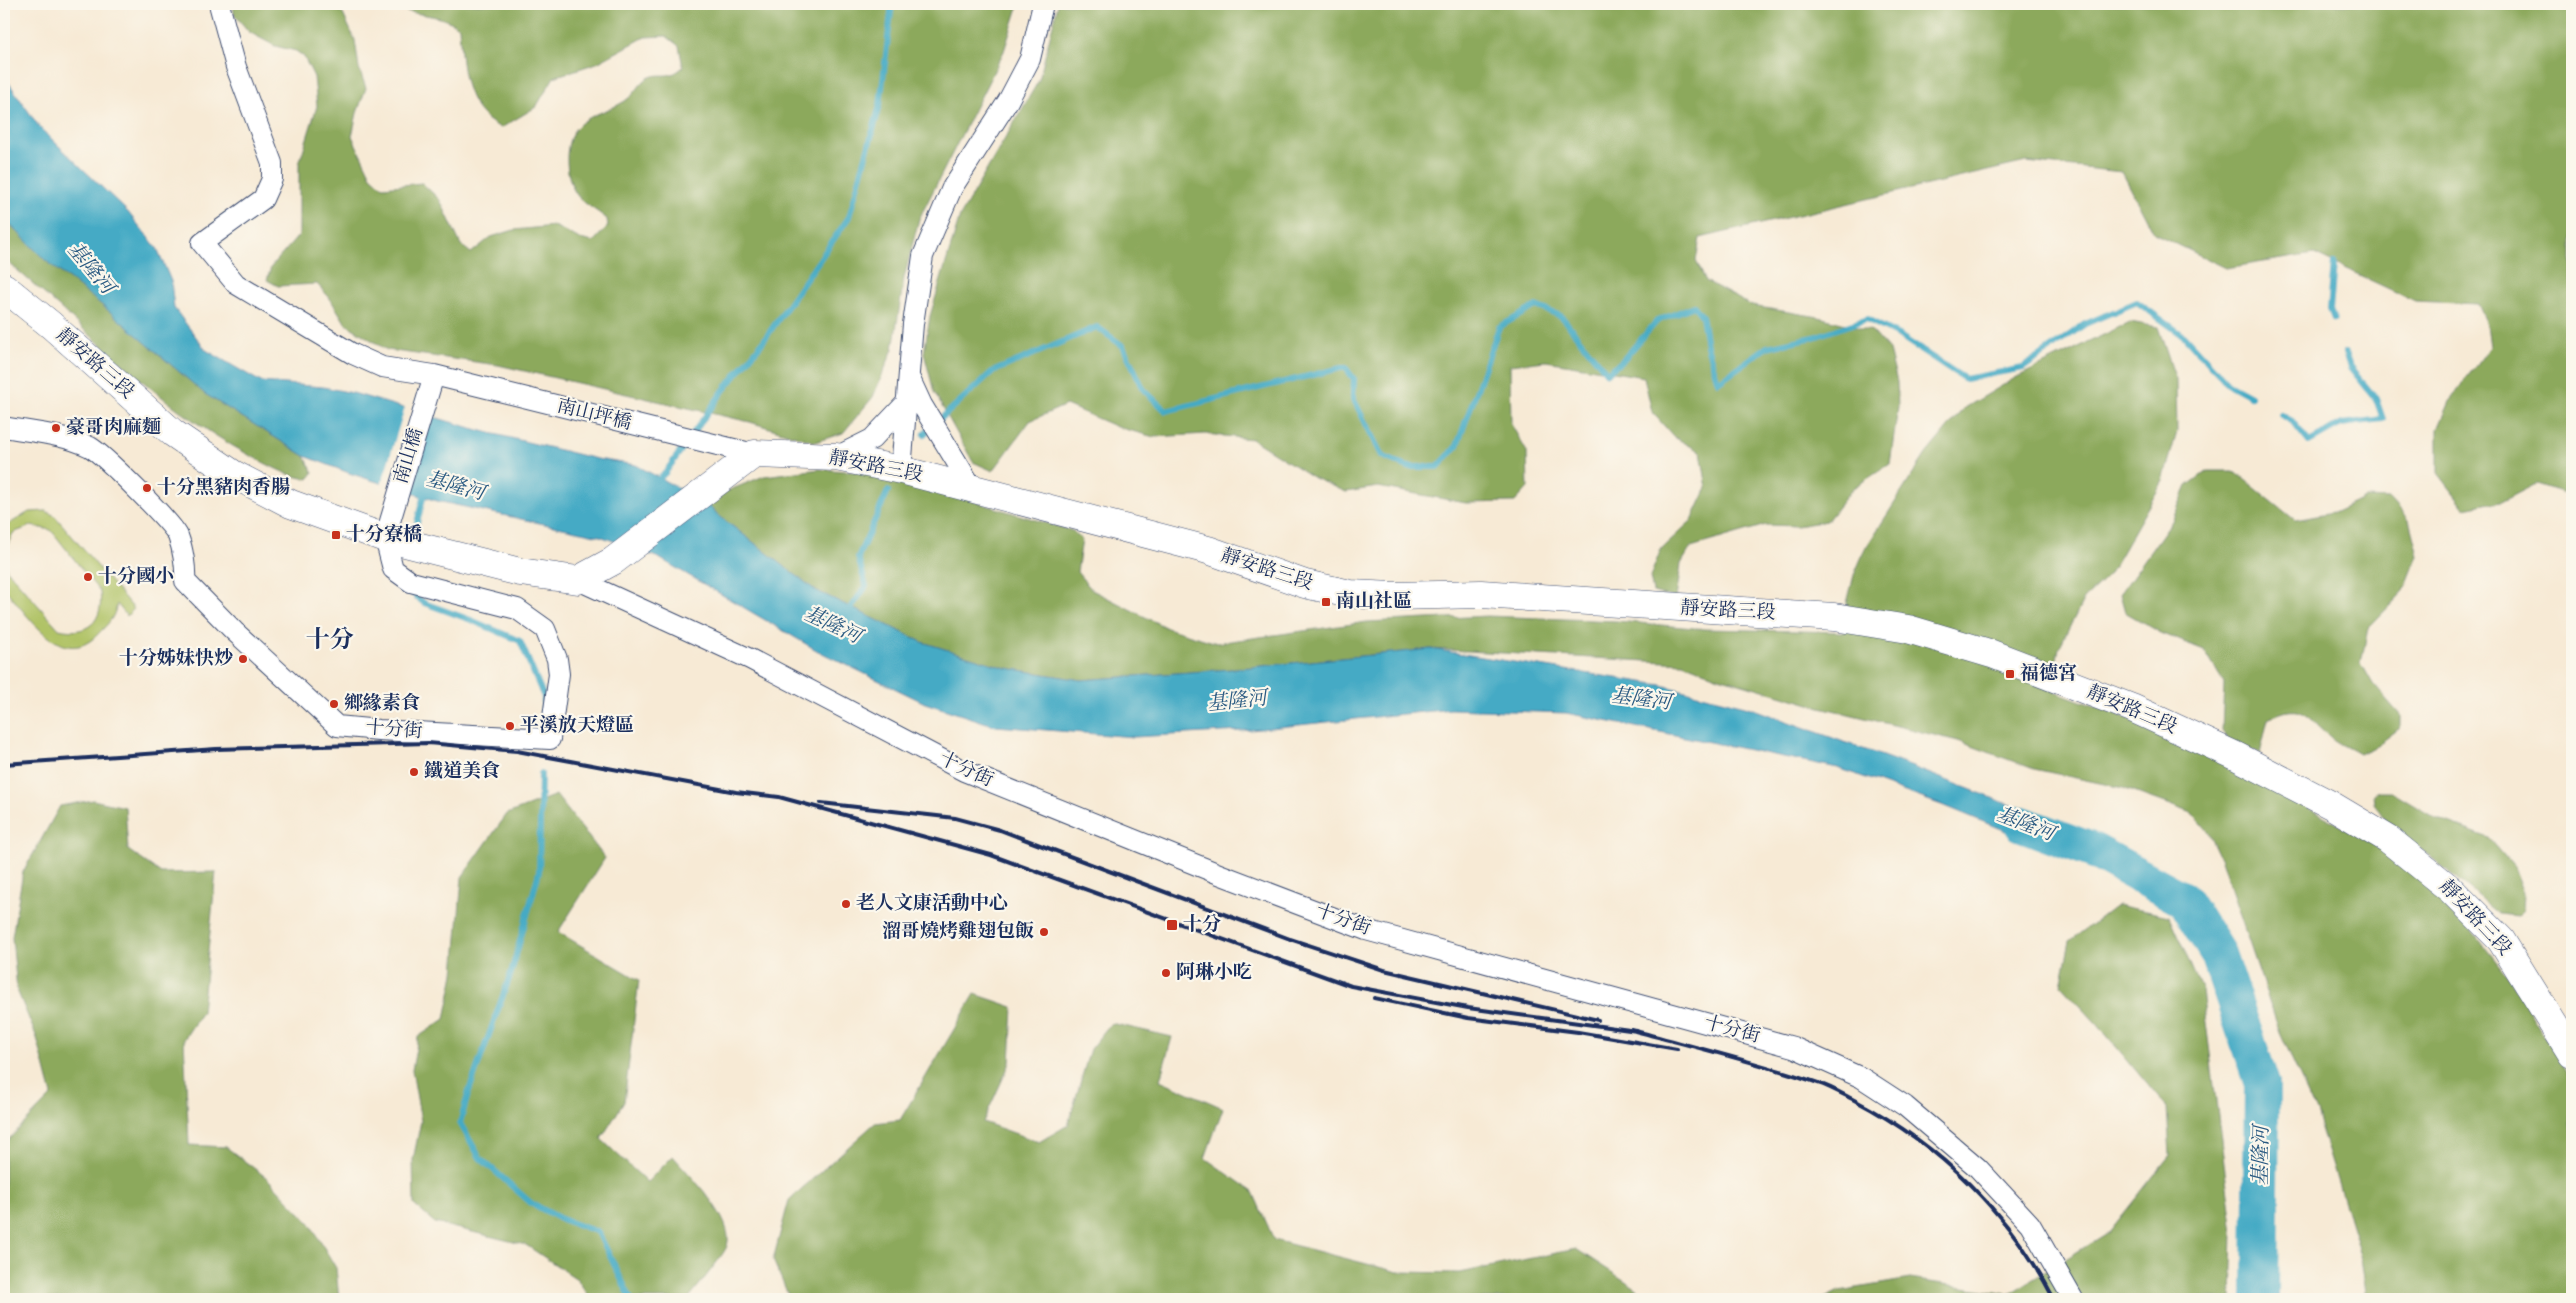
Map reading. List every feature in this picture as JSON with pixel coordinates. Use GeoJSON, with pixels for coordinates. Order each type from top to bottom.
{"type":"FeatureCollection","features":[{"type":"Feature","properties":{"kind":"main road","name":"靜安路三段"},"geometry":{"type":"LineString","coordinates":[[4,287],[51,325],[173,432],[233,474],[291,504],[385,538],[520,572],[578,580]]}},
{"type":"Feature","properties":{"kind":"main road","name":"靜安路三段"},"geometry":{"type":"LineString","coordinates":[[754,454],[836,457],[900,470],[1208,550],[1305,584],[1350,594],[1394,596],[1481,594],[1834,617],[1908,629],[1992,654],[2132,708],[2331,805],[2388,839],[2450,888],[2501,940],[2572,1054]]}},
{"type":"Feature","properties":{"kind":"main road"},"geometry":{"type":"LineString","coordinates":[[578,580],[613,561],[754,454]]}},
{"type":"Feature","properties":{"kind":"street","name":"南山坪橋"},"geometry":{"type":"LineString","coordinates":[[219,4],[236,67],[272,163],[272,179],[263,199],[202,243],[236,284],[345,349],[382,367],[434,374],[754,454]]}},
{"type":"Feature","properties":{"kind":"street"},"geometry":{"type":"LineString","coordinates":[[900,470],[908,401],[913,324],[923,256],[952,188],[1008,100],[1030,59],[1043,4]]}},
{"type":"Feature","properties":{"kind":"street","name":"南山橋"},"geometry":{"type":"LineString","coordinates":[[385,538],[434,374]]}},
{"type":"Feature","properties":{"kind":"street"},"geometry":{"type":"LineString","coordinates":[[909,377],[922,405],[973,489]]}},
{"type":"Feature","properties":{"kind":"street"},"geometry":{"type":"LineString","coordinates":[[836,457],[872,439],[908,401]]}},
{"type":"Feature","properties":{"kind":"street","name":"十分街"},"geometry":{"type":"LineString","coordinates":[[4,427],[70,439],[91,447],[122,473],[178,535],[186,572],[185,581],[234,631],[337,726],[550,739],[559,674],[557,658],[545,629],[517,609],[411,582],[393,569],[385,538]]}},
{"type":"Feature","properties":{"kind":"street","name":"十分街"},"geometry":{"type":"LineString","coordinates":[[578,580],[750,659],[964,771],[1219,874],[1366,930],[1793,1047],[1862,1078],[1905,1106],[1978,1168],[2030,1224],[2070,1292]]}},
{"type":"Feature","properties":{"kind":"green space"},"geometry":{"type":"Polygon","coordinates":[[[233,4],[332,4],[343,14],[355,40],[359,68],[366,88],[357,113],[352,136],[371,176],[383,187],[422,183],[440,200],[461,245],[471,253],[491,237],[514,230],[554,226],[580,239],[593,242],[608,226],[607,219],[577,196],[572,185],[567,159],[572,133],[589,118],[624,101],[648,78],[657,75],[673,74],[683,67],[679,46],[666,36],[645,37],[597,63],[554,77],[536,107],[501,128],[488,120],[478,110],[471,98],[463,71],[459,27],[443,19],[406,11],[389,4],[1019,4],[1004,51],[919,219],[904,278],[893,349],[873,397],[843,433],[815,442],[750,422],[498,365],[387,350],[346,324],[329,297],[317,284],[278,286],[267,280],[271,267],[299,235],[299,164],[317,106],[314,77],[304,57],[296,51],[275,46],[249,32],[234,14],[233,4]]]}},
{"type":"Feature","properties":{"kind":"green space"},"geometry":{"type":"Polygon","coordinates":[[[1058,4],[2572,4],[2572,498],[2567,494],[2536,484],[2505,500],[2465,508],[2438,473],[2438,429],[2452,397],[2490,347],[2487,324],[2478,304],[2415,301],[2314,254],[2226,268],[2154,233],[2122,172],[2026,162],[1700,238],[1696,261],[1706,281],[1752,306],[1819,317],[1872,331],[1889,350],[1897,382],[1898,407],[1890,464],[1853,488],[1827,521],[1797,526],[1766,525],[1691,547],[1681,564],[1676,598],[1653,592],[1650,577],[1661,549],[1692,520],[1707,488],[1701,452],[1674,437],[1652,412],[1644,377],[1546,361],[1510,365],[1511,424],[1527,452],[1528,488],[1515,502],[1466,503],[1378,487],[1346,492],[1314,478],[1252,439],[1206,434],[1154,437],[1117,427],[1066,405],[1030,421],[993,471],[973,462],[934,392],[924,353],[930,316],[960,216],[1039,80],[1058,4]]]}},
{"type":"Feature","properties":{"kind":"green space"},"geometry":{"type":"Polygon","coordinates":[[[4,218],[45,260],[102,305],[205,394],[305,456],[313,473],[308,479],[278,470],[249,455],[182,413],[152,389],[4,259],[4,218]]]}},
{"type":"Feature","properties":{"kind":"green space"},"geometry":{"type":"Polygon","coordinates":[[[2130,322],[2158,327],[2176,380],[2177,432],[2163,481],[2109,575],[2084,599],[2059,648],[2051,690],[2127,718],[2233,768],[2390,852],[2449,901],[2510,979],[2572,1081],[2572,1299],[2367,1299],[2361,1258],[2316,1112],[2280,1033],[2221,860],[2208,832],[2192,813],[2123,788],[2034,769],[1958,741],[1820,707],[1719,677],[1683,663],[1431,649],[1232,669],[1081,680],[1006,668],[922,642],[815,590],[718,515],[709,505],[727,491],[764,476],[820,469],[882,474],[1073,531],[1082,540],[1077,572],[1092,590],[1167,628],[1217,643],[1367,622],[1487,616],[1617,621],[1705,629],[1843,632],[1849,629],[1847,603],[1854,575],[1865,549],[1926,454],[1963,409],[2015,378],[2130,322]]]}},
{"type":"Feature","properties":{"kind":"green space"},"geometry":{"type":"Polygon","coordinates":[[[2207,471],[2234,471],[2295,520],[2333,513],[2365,498],[2390,499],[2409,520],[2418,555],[2404,591],[2368,628],[2361,663],[2373,684],[2400,715],[2400,728],[2375,747],[2359,754],[2334,740],[2306,714],[2299,711],[2280,713],[2268,719],[2260,754],[2229,741],[2222,731],[2224,683],[2204,650],[2161,633],[2125,612],[2120,594],[2172,521],[2187,486],[2207,471]]]}},
{"type":"Feature","properties":{"kind":"green space"},"geometry":{"type":"Polygon","coordinates":[[[46,511],[55,516],[134,609],[127,616],[117,604],[113,617],[86,644],[72,646],[59,643],[47,635],[23,612],[4,588],[4,561],[7,570],[59,629],[69,631],[86,628],[96,618],[101,602],[100,592],[51,530],[31,526],[13,533],[4,553],[4,527],[29,512],[46,511]]]}},
{"type":"Feature","properties":{"kind":"green space"},"geometry":{"type":"Polygon","coordinates":[[[2379,791],[2390,791],[2435,818],[2489,838],[2514,867],[2524,893],[2523,910],[2517,916],[2499,914],[2388,824],[2374,803],[2373,794],[2379,791]]]}},
{"type":"Feature","properties":{"kind":"green space"},"geometry":{"type":"Polygon","coordinates":[[[556,795],[605,858],[558,932],[639,980],[624,1102],[601,1139],[647,1182],[673,1156],[709,1198],[725,1224],[728,1235],[725,1250],[688,1299],[591,1299],[577,1279],[526,1245],[435,1223],[414,1205],[413,1160],[421,1121],[412,1070],[418,1037],[445,1019],[454,974],[462,877],[507,814],[556,795]]]}},
{"type":"Feature","properties":{"kind":"green space"},"geometry":{"type":"Polygon","coordinates":[[[93,800],[125,807],[128,850],[161,873],[216,872],[202,1012],[184,1039],[189,1145],[226,1147],[267,1178],[309,1222],[336,1268],[339,1299],[4,1299],[4,1144],[52,1095],[37,1038],[17,990],[12,937],[23,872],[60,806],[93,800]]]}},
{"type":"Feature","properties":{"kind":"green space"},"geometry":{"type":"Polygon","coordinates":[[[2117,905],[2169,916],[2202,991],[2233,1233],[2231,1299],[1823,1299],[1839,1291],[1910,1279],[2009,1294],[2109,1232],[2170,1155],[2167,1108],[2098,1025],[2061,985],[2070,941],[2117,905]]]}},
{"type":"Feature","properties":{"kind":"green space"},"geometry":{"type":"Polygon","coordinates":[[[975,994],[1013,1007],[1010,1063],[983,1122],[1039,1142],[1068,1125],[1090,1049],[1111,1023],[1172,1037],[1160,1080],[1223,1108],[1205,1158],[1253,1192],[1274,1240],[1398,1272],[1459,1273],[1576,1249],[1653,1299],[790,1299],[773,1260],[789,1200],[875,1123],[900,1120],[975,994]]]}},
{"type":"Feature","properties":{"kind":"water"},"geometry":{"type":"Polygon","coordinates":[[[4,76],[40,128],[127,211],[157,248],[171,281],[174,308],[206,350],[261,382],[323,387],[353,393],[478,430],[597,459],[636,465],[709,505],[718,515],[815,590],[922,642],[1006,668],[1081,680],[1232,669],[1431,649],[1661,685],[1745,706],[1910,766],[2077,831],[2061,851],[2044,847],[1950,808],[1838,768],[1566,713],[1451,709],[1241,731],[1134,737],[996,726],[925,703],[818,651],[659,558],[600,536],[437,501],[349,473],[305,456],[205,394],[102,305],[45,260],[4,218],[4,76]]]}},
{"type":"Feature","properties":{"kind":"pier"},"geometry":{"type":"Polygon","coordinates":[[[405,407],[430,414],[406,494],[381,486],[405,407]]]}},
{"type":"Feature","properties":{"kind":"waterway"},"geometry":{"type":"LineString","coordinates":[[654,484],[665,473],[723,391],[762,343],[849,217],[880,105],[892,4]]}},
{"type":"Feature","properties":{"kind":"waterway"},"geometry":{"type":"LineString","coordinates":[[2334,263],[2330,309],[2334,319]]}},
{"type":"Feature","properties":{"kind":"waterway"},"geometry":{"type":"LineString","coordinates":[[924,434],[992,372],[1097,327],[1123,346],[1144,390],[1166,411],[1345,367],[1354,379],[1353,398],[1382,456],[1408,467],[1438,467],[1457,446],[1499,327],[1536,306],[1561,316],[1607,373],[1622,361],[1657,321],[1694,306],[1702,316],[1707,346],[1718,382],[1767,347],[1814,337],[1867,319],[1900,336],[1965,379],[2023,368],[2085,324],[2137,302],[2184,336],[2228,384],[2250,396]]}},
{"type":"Feature","properties":{"kind":"waterway"},"geometry":{"type":"LineString","coordinates":[[2281,415],[2292,421],[2309,442],[2341,424],[2383,419],[2376,399],[2350,367],[2345,353]]}},
{"type":"Feature","properties":{"kind":"waterway"},"geometry":{"type":"LineString","coordinates":[[416,527],[425,490]]}},
{"type":"Feature","properties":{"kind":"waterway"},"geometry":{"type":"LineString","coordinates":[[847,614],[866,586],[858,557],[888,491]]}},
{"type":"Feature","properties":{"kind":"waterway"},"geometry":{"type":"LineString","coordinates":[[405,587],[424,603],[520,641],[544,697],[543,722]]}},
{"type":"Feature","properties":{"kind":"waterway"},"geometry":{"type":"LineString","coordinates":[[541,774],[539,872],[511,973],[469,1091],[460,1123],[480,1158],[531,1203],[561,1219],[598,1232],[631,1299]]}},
{"type":"Feature","properties":{"kind":"waterway","name":"基隆河"},"geometry":{"type":"LineString","coordinates":[[2022,824],[2094,851],[2184,900],[2218,954],[2262,1084],[2260,1299]]}},
{"type":"Feature","properties":{"kind":"railway"},"geometry":{"type":"LineString","coordinates":[[4,764],[216,749],[428,743],[517,751],[736,792],[779,797],[991,855],[1351,986],[1468,1008],[1637,1031]]}},
{"type":"Feature","properties":{"kind":"railway"},"geometry":{"type":"LineString","coordinates":[[821,803],[955,818],[1000,830],[1290,939],[1384,970],[1598,1020]]}},
{"type":"Feature","properties":{"kind":"railway"},"geometry":{"type":"LineString","coordinates":[[1374,998],[1468,1018],[1578,1032],[1677,1049]]}},
{"type":"Feature","properties":{"kind":"railway"},"geometry":{"type":"LineString","coordinates":[[1632,1030],[1795,1075],[1833,1089],[1887,1119],[1944,1161],[1970,1185],[2016,1238],[2054,1299]]}},
{"type":"Feature","properties":{"kind":"place","name":"豪哥肉麻麵"},"geometry":{"type":"Point","coordinates":[56,428]}},
{"type":"Feature","properties":{"kind":"place","name":"十分黑豬肉香腸"},"geometry":{"type":"Point","coordinates":[147,488]}},
{"type":"Feature","properties":{"kind":"place","name":"十分寮橋"},"geometry":{"type":"Point","coordinates":[336,535]}},
{"type":"Feature","properties":{"kind":"place","name":"十分國小"},"geometry":{"type":"Point","coordinates":[88,577]}},
{"type":"Feature","properties":{"kind":"place","name":"南山社區"},"geometry":{"type":"Point","coordinates":[1326,602]}},
{"type":"Feature","properties":{"kind":"place","name":"十分姊妹快炒"},"geometry":{"type":"Point","coordinates":[243,659]}},
{"type":"Feature","properties":{"kind":"place","name":"福德宮"},"geometry":{"type":"Point","coordinates":[2010,674]}},
{"type":"Feature","properties":{"kind":"place","name":"鄉緣素食"},"geometry":{"type":"Point","coordinates":[334,704]}},
{"type":"Feature","properties":{"kind":"place","name":"平溪放天燈區"},"geometry":{"type":"Point","coordinates":[510,726]}},
{"type":"Feature","properties":{"kind":"place","name":"鐵道美食"},"geometry":{"type":"Point","coordinates":[414,772]}},
{"type":"Feature","properties":{"kind":"place","name":"老人文康活動中心"},"geometry":{"type":"Point","coordinates":[846,904]}},
{"type":"Feature","properties":{"kind":"place","name":"十分"},"geometry":{"type":"Point","coordinates":[1172,925]}},
{"type":"Feature","properties":{"kind":"place","name":"溜哥燒烤雞翅包飯"},"geometry":{"type":"Point","coordinates":[1044,932]}},
{"type":"Feature","properties":{"kind":"place","name":"阿琳小吃"},"geometry":{"type":"Point","coordinates":[1166,973]}},
{"type":"Feature","properties":{"kind":"district","name":"十分"},"geometry":{"type":"Point","coordinates":[330,641]}}]}
